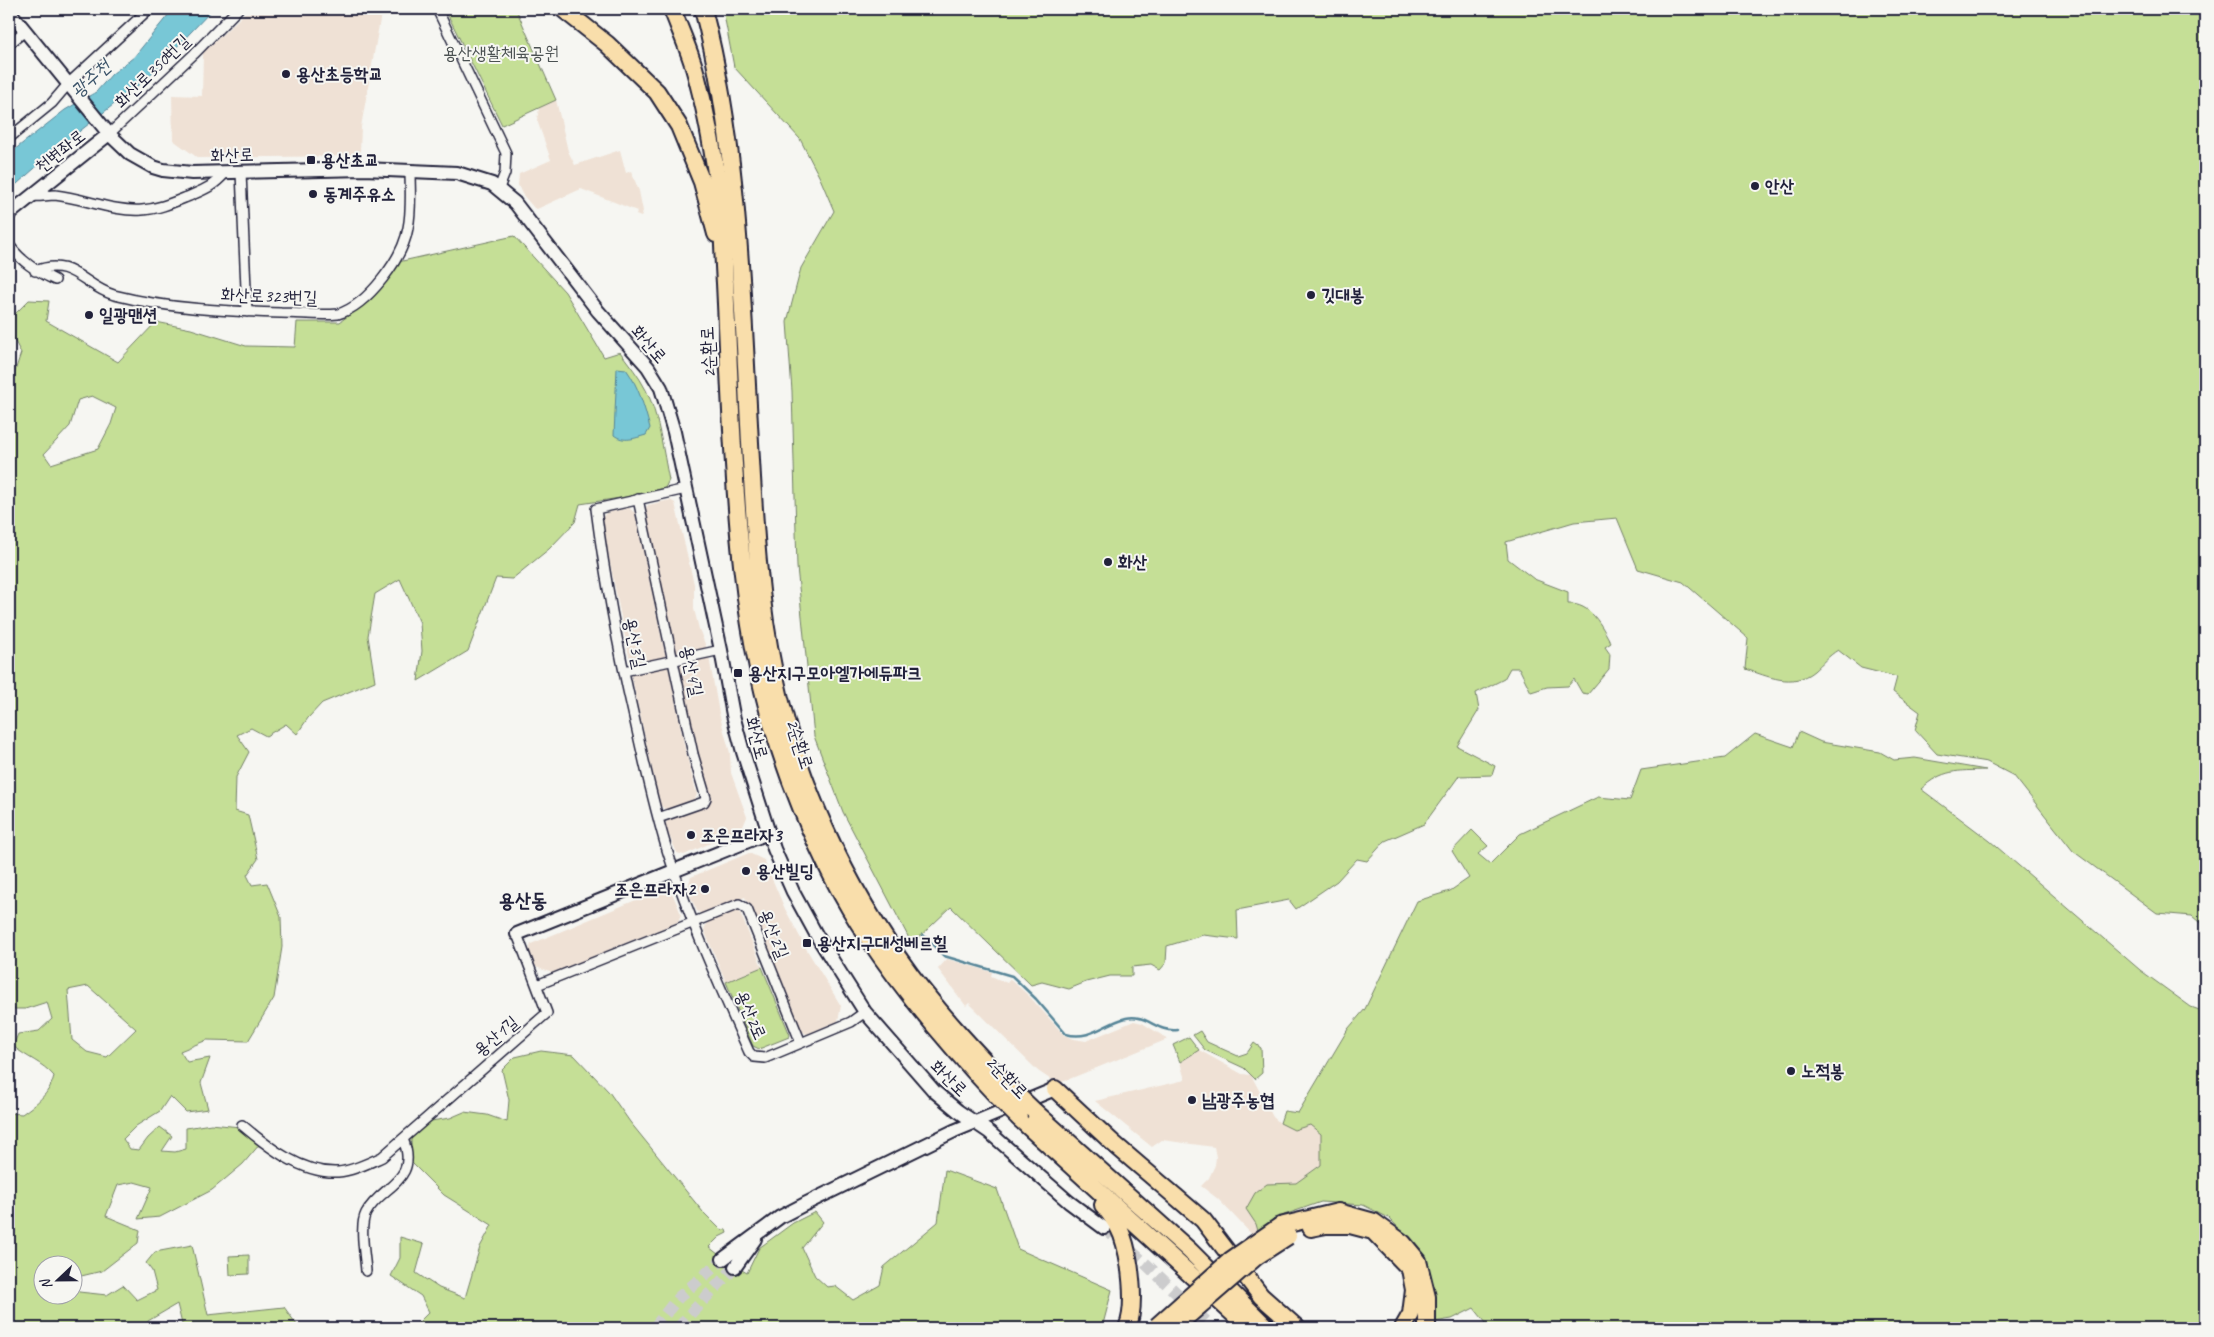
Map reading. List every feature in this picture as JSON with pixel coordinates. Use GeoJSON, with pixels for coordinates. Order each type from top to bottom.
{"type":"FeatureCollection","features":[{"type":"Feature","properties":{"kind":"highway"},"geometry":{"type":"LineString","coordinates":[[563,9],[607,44],[657,92],[678,126],[702,182],[710,217],[723,255]]}},
{"type":"Feature","properties":{"kind":"highway","name":"2순환로"},"geometry":{"type":"LineString","coordinates":[[672,9],[692,63],[712,147],[720,204],[740,540],[758,672],[773,729],[793,786],[812,830],[836,883],[865,934],[906,993],[930,1022],[1000,1089],[1034,1111],[1190,1251],[1252,1322]]}},
{"type":"Feature","properties":{"kind":"highway","name":"2순환로"},"geometry":{"type":"LineString","coordinates":[[703,9],[722,94],[733,167],[756,541],[764,614],[774,674],[791,738],[814,804],[839,857],[874,920],[910,974],[1000,1089],[1018,1118],[1252,1322],[1268,1328]]}},
{"type":"Feature","properties":{"kind":"highway"},"geometry":{"type":"LineString","coordinates":[[1055,1089],[1113,1143],[1203,1220],[1261,1296],[1296,1328]]}},
{"type":"Feature","properties":{"kind":"highway"},"geometry":{"type":"LineString","coordinates":[[1042,1138],[1094,1194],[1112,1216],[1122,1234],[1131,1291],[1130,1323],[1127,1328]]}},
{"type":"Feature","properties":{"kind":"highway"},"geometry":{"type":"LineString","coordinates":[[1155,1327],[1231,1260],[1284,1231],[1338,1212],[1374,1222],[1404,1243],[1418,1261],[1427,1297],[1427,1328]]}},
{"type":"Feature","properties":{"kind":"highway"},"geometry":{"type":"LineString","coordinates":[[1174,1328],[1258,1256],[1284,1231],[1326,1225],[1350,1225],[1373,1231],[1410,1269],[1414,1290],[1410,1314],[1403,1328]]}},
{"type":"Feature","properties":{"kind":"highway"},"geometry":{"type":"LineString","coordinates":[[1252,1322],[1279,1328]]}},
{"type":"Feature","properties":{"kind":"main road","name":"화산로"},"geometry":{"type":"LineString","coordinates":[[9,10],[106,130],[130,154],[153,167],[174,172],[410,170],[457,173],[474,177],[499,188],[528,218],[598,311],[656,377],[668,406],[721,650],[733,715],[768,833],[793,892],[817,936],[865,1012],[934,1091],[988,1132],[1087,1217],[1104,1228]]}},
{"type":"Feature","properties":{"kind":"main road","name":"천변좌로"},"geometry":{"type":"LineString","coordinates":[[9,214],[106,130]]}},
{"type":"Feature","properties":{"kind":"main road"},"geometry":{"type":"LineString","coordinates":[[517,934],[768,833]]}},
{"type":"Feature","properties":{"kind":"main road"},"geometry":{"type":"LineString","coordinates":[[723,1258],[780,1217],[805,1204],[974,1122],[1055,1089]]}},
{"type":"Feature","properties":{"kind":"main road"},"geometry":{"type":"LineString","coordinates":[[735,1267],[759,1233]]}},
{"type":"Feature","properties":{"kind":"street"},"geometry":{"type":"LineString","coordinates":[[9,138],[52,103],[69,83],[148,9]]}},
{"type":"Feature","properties":{"kind":"street","name":"화산로350번길"},"geometry":{"type":"LineString","coordinates":[[106,130],[194,54],[238,9]]}},
{"type":"Feature","properties":{"kind":"street"},"geometry":{"type":"LineString","coordinates":[[437,9],[506,153],[505,173],[499,188]]}},
{"type":"Feature","properties":{"kind":"street"},"geometry":{"type":"LineString","coordinates":[[9,44],[26,30]]}},
{"type":"Feature","properties":{"kind":"street","name":"화산로323번길"},"geometry":{"type":"LineString","coordinates":[[35,271],[51,266],[72,270],[94,287],[128,298],[170,306],[247,312],[331,314],[347,311],[362,300],[383,277],[401,250],[409,226],[410,170]]}},
{"type":"Feature","properties":{"kind":"street"},"geometry":{"type":"LineString","coordinates":[[241,172],[247,312]]}},
{"type":"Feature","properties":{"kind":"street"},"geometry":{"type":"LineString","coordinates":[[30,196],[54,195],[111,207],[140,210],[150,209],[206,190],[215,184],[225,173]]}},
{"type":"Feature","properties":{"kind":"street"},"geometry":{"type":"LineString","coordinates":[[9,246],[19,258],[35,271],[55,280]]}},
{"type":"Feature","properties":{"kind":"street","name":"용산3길"},"geometry":{"type":"LineString","coordinates":[[674,871],[658,818],[624,671],[608,595],[596,509],[686,489]]}},
{"type":"Feature","properties":{"kind":"street","name":"용산4길"},"geometry":{"type":"LineString","coordinates":[[638,499],[693,754],[706,798],[704,802],[658,818]]}},
{"type":"Feature","properties":{"kind":"street"},"geometry":{"type":"LineString","coordinates":[[624,671],[721,650]]}},
{"type":"Feature","properties":{"kind":"street","name":"용산2로"},"geometry":{"type":"LineString","coordinates":[[674,871],[751,1055],[757,1058],[764,1058],[851,1022],[865,1012]]}},
{"type":"Feature","properties":{"kind":"street","name":"용산2길"},"geometry":{"type":"LineString","coordinates":[[537,984],[736,904],[744,905],[801,1043]]}},
{"type":"Feature","properties":{"kind":"street","name":"용산1길"},"geometry":{"type":"LineString","coordinates":[[242,1125],[264,1144],[297,1163],[326,1172],[340,1172],[364,1165],[382,1156],[548,1013],[517,934]]}},
{"type":"Feature","properties":{"kind":"street"},"geometry":{"type":"LineString","coordinates":[[366,1271],[363,1247],[364,1218],[370,1208],[398,1181],[404,1170],[408,1152],[403,1139]]}},
{"type":"Feature","properties":{"kind":"shaded area","name":"용산초등학교"},"geometry":{"type":"Polygon","coordinates":[[[245,13],[381,14],[361,127],[360,152],[354,156],[198,158],[173,140],[172,95],[202,96],[203,53],[245,13]]]}},
{"type":"Feature","properties":{"kind":"shaded area"},"geometry":{"type":"Polygon","coordinates":[[[556,100],[568,151],[575,165],[620,150],[626,173],[631,171],[639,191],[643,211],[641,217],[636,215],[637,211],[581,189],[537,209],[522,194],[518,185],[519,174],[551,160],[537,120],[539,108],[556,100]]]}},
{"type":"Feature","properties":{"kind":"shaded area"},"geometry":{"type":"Polygon","coordinates":[[[670,500],[675,503],[694,584],[694,609],[707,649],[677,655],[644,510],[648,505],[670,500]]]}},
{"type":"Feature","properties":{"kind":"shaded area"},"geometry":{"type":"Polygon","coordinates":[[[629,508],[635,513],[666,658],[631,666],[601,519],[606,513],[629,508]]]}},
{"type":"Feature","properties":{"kind":"shaded area"},"geometry":{"type":"Polygon","coordinates":[[[709,657],[719,713],[730,753],[731,773],[747,817],[742,829],[684,855],[677,853],[665,826],[667,821],[707,806],[710,801],[696,755],[679,663],[709,657]]]}},
{"type":"Feature","properties":{"kind":"shaded area"},"geometry":{"type":"Polygon","coordinates":[[[668,665],[685,749],[697,795],[693,802],[665,809],[660,805],[631,674],[668,665]]]}},
{"type":"Feature","properties":{"kind":"shaded area"},"geometry":{"type":"Polygon","coordinates":[[[749,853],[764,860],[785,909],[841,1006],[838,1021],[807,1034],[799,1030],[745,897],[702,914],[697,911],[687,889],[691,877],[749,853]]]}},
{"type":"Feature","properties":{"kind":"shaded area"},"geometry":{"type":"Polygon","coordinates":[[[662,889],[673,895],[681,914],[678,922],[552,973],[536,967],[529,951],[531,944],[662,889]]]}},
{"type":"Feature","properties":{"kind":"shaded area"},"geometry":{"type":"Polygon","coordinates":[[[734,909],[740,912],[762,967],[726,982],[704,930],[708,920],[734,909]]]}},
{"type":"Feature","properties":{"kind":"shaded area"},"geometry":{"type":"Polygon","coordinates":[[[947,959],[992,972],[991,976],[1007,983],[1010,979],[1029,996],[1064,1035],[1074,1039],[1086,1041],[1134,1021],[1142,1023],[1168,1039],[1057,1084],[1038,1071],[969,1003],[966,1006],[938,969],[947,959]]]}},
{"type":"Feature","properties":{"kind":"shaded area"},"geometry":{"type":"Polygon","coordinates":[[[1199,1050],[1242,1074],[1251,1075],[1273,1117],[1280,1123],[1294,1130],[1310,1125],[1321,1134],[1321,1165],[1296,1183],[1284,1185],[1275,1182],[1246,1209],[1256,1224],[1260,1238],[1258,1241],[1218,1199],[1201,1186],[1209,1178],[1215,1165],[1214,1147],[1162,1140],[1152,1147],[1095,1101],[1185,1080],[1180,1062],[1199,1050]]]}},
{"type":"Feature","properties":{"kind":"green space","name":"용산생활체육공원"},"geometry":{"type":"Polygon","coordinates":[[[445,9],[516,9],[556,100],[502,125],[445,9]]]}},
{"type":"Feature","properties":{"kind":"green space"},"geometry":{"type":"Polygon","coordinates":[[[723,9],[2205,9],[2205,927],[2192,916],[2157,913],[2073,851],[2014,776],[1987,762],[1937,754],[1915,730],[1920,712],[1893,692],[1897,677],[1861,668],[1838,650],[1814,671],[1797,679],[1780,679],[1745,669],[1748,638],[1683,582],[1638,569],[1617,518],[1574,522],[1506,542],[1508,559],[1534,579],[1568,592],[1568,604],[1583,607],[1594,616],[1611,643],[1605,647],[1610,654],[1609,669],[1588,694],[1582,693],[1574,679],[1568,686],[1547,687],[1531,692],[1519,668],[1510,668],[1504,679],[1476,693],[1479,710],[1457,746],[1495,766],[1492,775],[1459,776],[1424,824],[1385,841],[1367,861],[1357,859],[1337,881],[1296,909],[1289,900],[1237,910],[1238,939],[1203,935],[1167,946],[1166,963],[1160,970],[1151,965],[1132,967],[1132,976],[1110,976],[1086,982],[1069,989],[1042,982],[1031,985],[951,907],[912,944],[843,812],[814,736],[797,567],[792,391],[787,322],[801,268],[834,211],[800,139],[734,67],[723,9]]]}},
{"type":"Feature","properties":{"kind":"green space"},"geometry":{"type":"Polygon","coordinates":[[[514,236],[565,292],[604,357],[620,352],[634,370],[646,390],[654,411],[669,480],[665,488],[627,497],[580,504],[575,522],[549,549],[512,579],[496,578],[468,651],[418,681],[422,651],[420,623],[400,579],[375,594],[368,636],[375,681],[322,703],[297,734],[286,724],[266,736],[251,728],[237,735],[249,752],[236,777],[235,811],[248,815],[258,859],[247,875],[252,885],[267,883],[281,917],[282,947],[274,998],[248,1041],[207,1040],[180,1051],[187,1062],[210,1058],[201,1083],[208,1109],[186,1112],[170,1096],[160,1111],[136,1126],[123,1139],[130,1149],[139,1150],[160,1127],[172,1136],[162,1151],[175,1152],[186,1149],[186,1128],[211,1124],[240,1127],[260,1144],[243,1164],[212,1190],[160,1217],[138,1219],[152,1187],[134,1182],[118,1185],[106,1216],[140,1230],[138,1243],[102,1271],[82,1276],[82,1254],[32,1254],[32,1304],[82,1304],[82,1292],[107,1295],[123,1285],[137,1300],[157,1290],[152,1271],[146,1263],[155,1252],[192,1245],[208,1315],[284,1307],[297,1325],[295,1328],[183,1328],[177,1304],[148,1321],[144,1328],[9,1328],[9,1113],[22,1114],[42,1098],[54,1076],[45,1067],[13,1046],[18,1034],[39,1031],[52,1019],[47,1002],[25,1009],[9,1009],[9,381],[12,380],[21,353],[9,330],[9,320],[29,300],[49,301],[46,321],[118,362],[156,322],[191,329],[246,346],[295,347],[297,322],[340,322],[378,292],[398,262],[514,236]],[[92,396],[78,400],[70,426],[44,454],[51,464],[98,449],[111,424],[116,408],[92,396]],[[88,986],[68,990],[72,1040],[87,1052],[107,1057],[136,1029],[88,986]]]}},
{"type":"Feature","properties":{"kind":"green space"},"geometry":{"type":"Polygon","coordinates":[[[1799,732],[1821,742],[1880,752],[1894,760],[1915,758],[1986,770],[1958,771],[1944,774],[1921,789],[1990,841],[2140,970],[2191,1007],[2205,1012],[2205,1328],[1484,1328],[1486,1323],[1474,1308],[1452,1319],[1434,1322],[1415,1245],[1389,1218],[1363,1205],[1321,1202],[1284,1215],[1260,1238],[1256,1224],[1246,1209],[1255,1193],[1267,1184],[1296,1183],[1321,1165],[1321,1134],[1310,1125],[1294,1130],[1280,1123],[1284,1111],[1298,1113],[1348,1029],[1365,1009],[1417,901],[1450,891],[1469,878],[1452,851],[1472,830],[1488,846],[1478,854],[1490,864],[1520,834],[1598,797],[1630,800],[1641,770],[1725,758],[1755,734],[1793,747],[1799,732]]]}},
{"type":"Feature","properties":{"kind":"green space"},"geometry":{"type":"Polygon","coordinates":[[[762,967],[790,1035],[759,1049],[753,1046],[726,982],[762,967]]]}},
{"type":"Feature","properties":{"kind":"green space"},"geometry":{"type":"Polygon","coordinates":[[[1200,1031],[1207,1042],[1238,1056],[1247,1053],[1254,1043],[1261,1048],[1262,1073],[1255,1079],[1244,1068],[1205,1050],[1193,1035],[1200,1031]]]}},
{"type":"Feature","properties":{"kind":"green space"},"geometry":{"type":"Polygon","coordinates":[[[1189,1037],[1199,1050],[1180,1062],[1173,1045],[1189,1037]]]}},
{"type":"Feature","properties":{"kind":"green space"},"geometry":{"type":"Polygon","coordinates":[[[541,1051],[574,1055],[609,1092],[630,1122],[703,1212],[720,1229],[726,1230],[727,1233],[719,1237],[709,1247],[728,1262],[747,1273],[759,1248],[793,1223],[815,1212],[823,1222],[802,1248],[815,1276],[827,1287],[835,1286],[853,1300],[880,1285],[884,1267],[938,1222],[945,1170],[997,1189],[1018,1249],[1112,1290],[1102,1328],[413,1328],[429,1312],[421,1296],[391,1276],[400,1258],[400,1237],[424,1244],[416,1273],[439,1288],[465,1298],[480,1247],[492,1225],[444,1195],[411,1162],[411,1135],[431,1121],[450,1118],[464,1112],[487,1115],[507,1122],[509,1100],[502,1070],[515,1057],[541,1051]]]}},
{"type":"Feature","properties":{"kind":"green space"},"geometry":{"type":"Polygon","coordinates":[[[249,1255],[249,1274],[230,1275],[229,1256],[249,1255]]]}},
{"type":"Feature","properties":{"kind":"water"},"geometry":{"type":"Polygon","coordinates":[[[173,9],[213,9],[146,79],[52,153],[9,191],[9,154],[65,110],[96,92],[112,74],[134,57],[173,9]]]}},
{"type":"Feature","properties":{"kind":"water"},"geometry":{"type":"Polygon","coordinates":[[[617,368],[626,369],[638,390],[650,428],[646,435],[622,439],[614,435],[617,368]]]}},
{"type":"Feature","properties":{"kind":"waterway"},"geometry":{"type":"LineString","coordinates":[[923,935],[944,956],[1012,976],[1036,999],[1066,1034],[1083,1035],[1118,1020],[1133,1017],[1146,1020],[1164,1029],[1178,1030]]}},
{"type":"Feature","properties":{"kind":"tunnel"},"geometry":{"type":"LineString","coordinates":[[1104,1228],[1146,1264],[1213,1328]]}},
{"type":"Feature","properties":{"kind":"tunnel"},"geometry":{"type":"LineString","coordinates":[[654,1328],[678,1298],[723,1259]]}},
{"type":"Feature","properties":{"kind":"tunnel"},"geometry":{"type":"LineString","coordinates":[[679,1328],[735,1267]]}},
{"type":"Feature","properties":{"kind":"place","name":"용산초등학교"},"geometry":{"type":"Point","coordinates":[286,74]}},
{"type":"Feature","properties":{"kind":"place","name":"용산초교"},"geometry":{"type":"Point","coordinates":[311,160]}},
{"type":"Feature","properties":{"kind":"place","name":"안산"},"geometry":{"type":"Point","coordinates":[1755,186]}},
{"type":"Feature","properties":{"kind":"place","name":"동계주유소"},"geometry":{"type":"Point","coordinates":[313,194]}},
{"type":"Feature","properties":{"kind":"place","name":"깃대봉"},"geometry":{"type":"Point","coordinates":[1311,295]}},
{"type":"Feature","properties":{"kind":"place","name":"일광맨션"},"geometry":{"type":"Point","coordinates":[89,315]}},
{"type":"Feature","properties":{"kind":"place","name":"화산"},"geometry":{"type":"Point","coordinates":[1108,562]}},
{"type":"Feature","properties":{"kind":"place","name":"용산지구모아엘가에듀파크"},"geometry":{"type":"Point","coordinates":[738,673]}},
{"type":"Feature","properties":{"kind":"place","name":"조은프라자3"},"geometry":{"type":"Point","coordinates":[691,835]}},
{"type":"Feature","properties":{"kind":"place","name":"용산빌딩"},"geometry":{"type":"Point","coordinates":[746,871]}},
{"type":"Feature","properties":{"kind":"place","name":"조은프라자2"},"geometry":{"type":"Point","coordinates":[705,889]}},
{"type":"Feature","properties":{"kind":"place","name":"용산지구대성베르힐"},"geometry":{"type":"Point","coordinates":[807,943]}},
{"type":"Feature","properties":{"kind":"place","name":"노적봉"},"geometry":{"type":"Point","coordinates":[1791,1071]}},
{"type":"Feature","properties":{"kind":"place","name":"남광주농협"},"geometry":{"type":"Point","coordinates":[1192,1100]}},
{"type":"Feature","properties":{"kind":"district","name":"용산동"},"geometry":{"type":"Point","coordinates":[523,900]}},
{"type":"Feature","properties":{"kind":"water label","name":"광주천"},"geometry":{"type":"Point","coordinates":[90,78]}}]}
